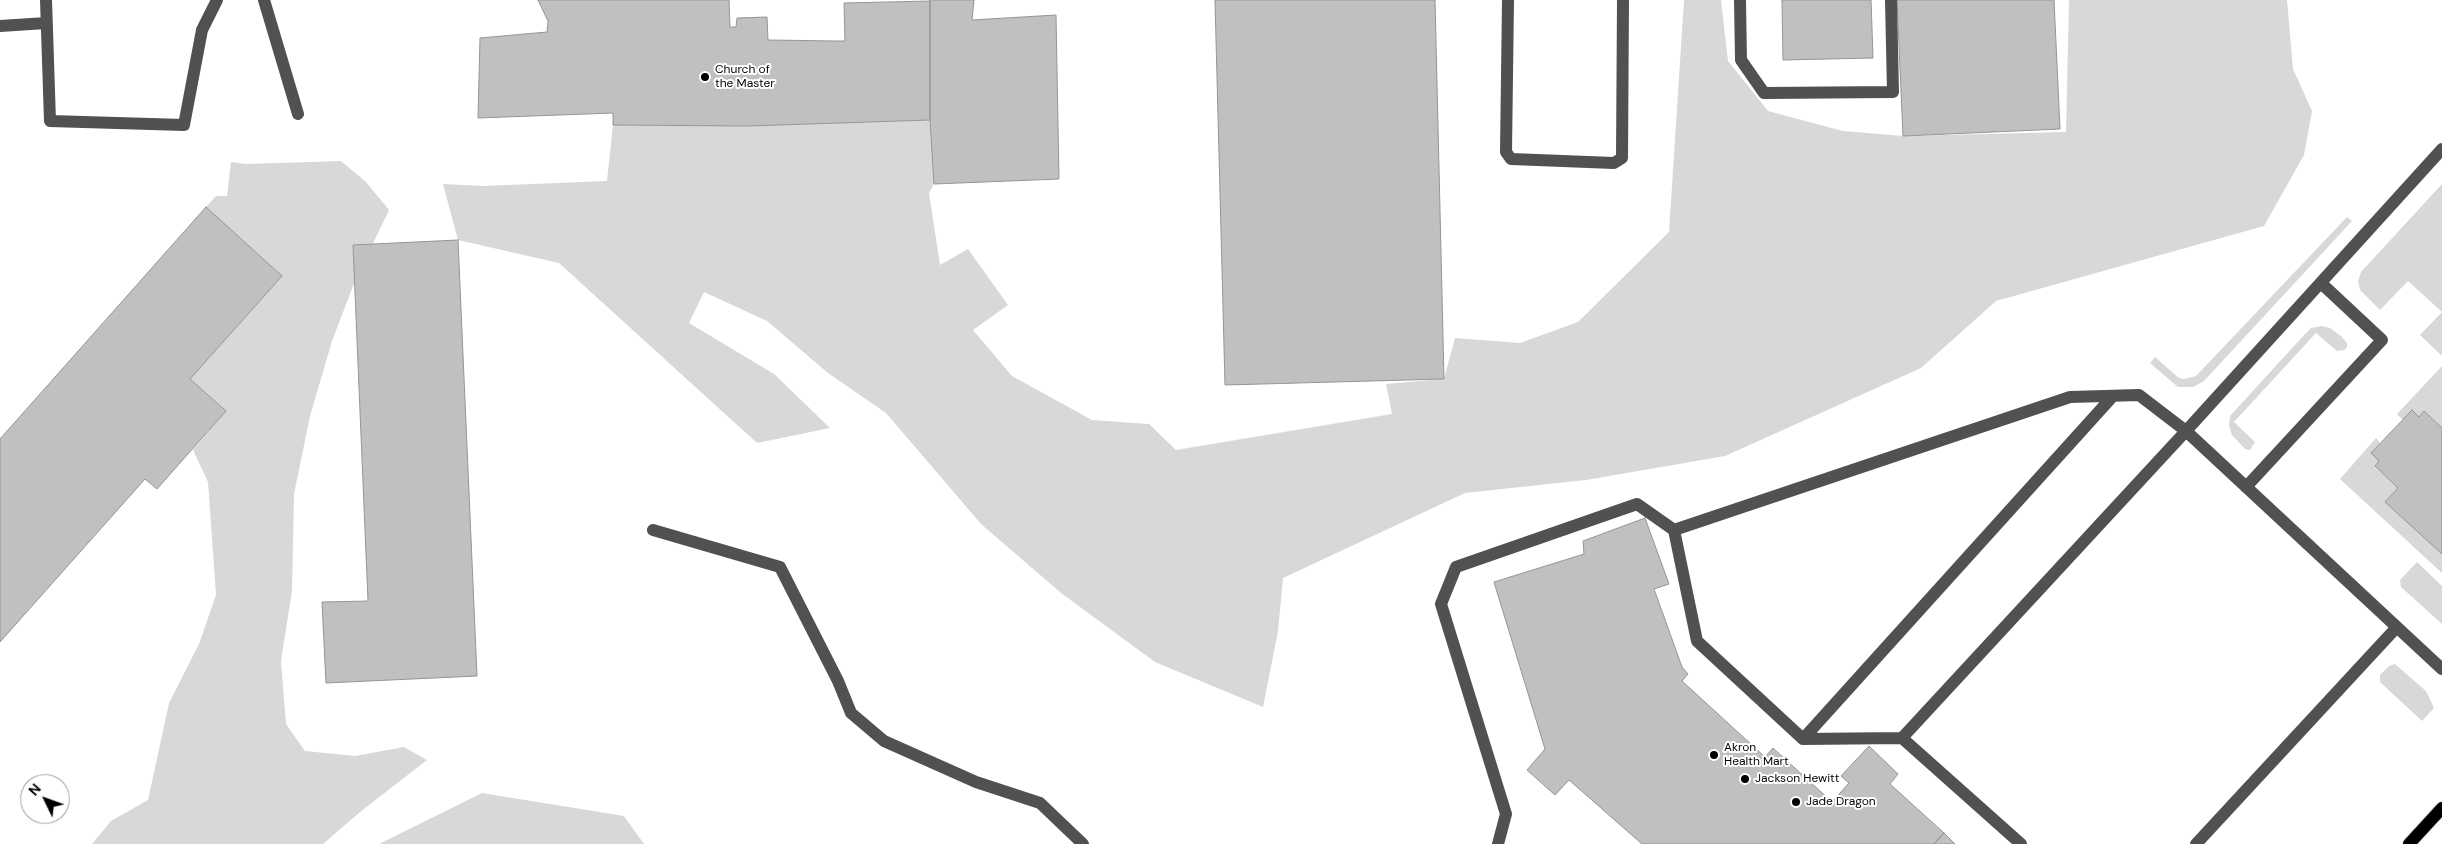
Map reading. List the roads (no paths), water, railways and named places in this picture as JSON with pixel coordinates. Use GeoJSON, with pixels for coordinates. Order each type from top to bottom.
{"type":"FeatureCollection","features":[{"type":"Feature","properties":{"kind":"main road"},"geometry":{"type":"LineString","coordinates":[[2409,844],[2442,808]]}},
{"type":"Feature","properties":{"kind":"lane"},"geometry":{"type":"LineString","coordinates":[[46,0],[50,121],[184,125],[202,30],[217,0]]}},
{"type":"Feature","properties":{"kind":"lane"},"geometry":{"type":"LineString","coordinates":[[264,0],[298,114]]}},
{"type":"Feature","properties":{"kind":"lane"},"geometry":{"type":"LineString","coordinates":[[1508,0],[1506,152],[1511,159],[1614,163],[1622,158],[1624,0]]}},
{"type":"Feature","properties":{"kind":"lane"},"geometry":{"type":"LineString","coordinates":[[1740,0],[1741,60],[1764,94],[1893,92],[1890,0]]}},
{"type":"Feature","properties":{"kind":"lane"},"geometry":{"type":"LineString","coordinates":[[0,26],[46,23]]}},
{"type":"Feature","properties":{"kind":"lane"},"geometry":{"type":"LineString","coordinates":[[1902,738],[2186,431],[2442,150]]}},
{"type":"Feature","properties":{"kind":"lane"},"geometry":{"type":"LineString","coordinates":[[2246,487],[2382,340],[2321,283]]}},
{"type":"Feature","properties":{"kind":"lane"},"geometry":{"type":"LineString","coordinates":[[1674,530],[2070,397],[2138,395],[2186,431],[2442,669]]}},
{"type":"Feature","properties":{"kind":"lane"},"geometry":{"type":"LineString","coordinates":[[1802,739],[2113,396]]}},
{"type":"Feature","properties":{"kind":"lane"},"geometry":{"type":"LineString","coordinates":[[1498,844],[1506,814],[1441,604],[1456,567],[1637,504],[1674,530],[1697,641],[1802,739],[1902,738],[2021,844]]}},
{"type":"Feature","properties":{"kind":"lane"},"geometry":{"type":"LineString","coordinates":[[653,530],[780,567],[838,681],[851,713],[884,741],[976,782],[1040,803],[1083,844]]}},
{"type":"Feature","properties":{"kind":"lane"},"geometry":{"type":"LineString","coordinates":[[2196,844],[2397,627]]}},
{"type":"Feature","properties":{"kind":"place","name":"Church of the Master"},"geometry":{"type":"Point","coordinates":[705,77]}},
{"type":"Feature","properties":{"kind":"place","name":"Akron Health Mart"},"geometry":{"type":"Point","coordinates":[1714,755]}},
{"type":"Feature","properties":{"kind":"place","name":"Jackson Hewitt"},"geometry":{"type":"Point","coordinates":[1745,779]}},
{"type":"Feature","properties":{"kind":"place","name":"Jade Dragon"},"geometry":{"type":"Point","coordinates":[1796,802]}}]}
